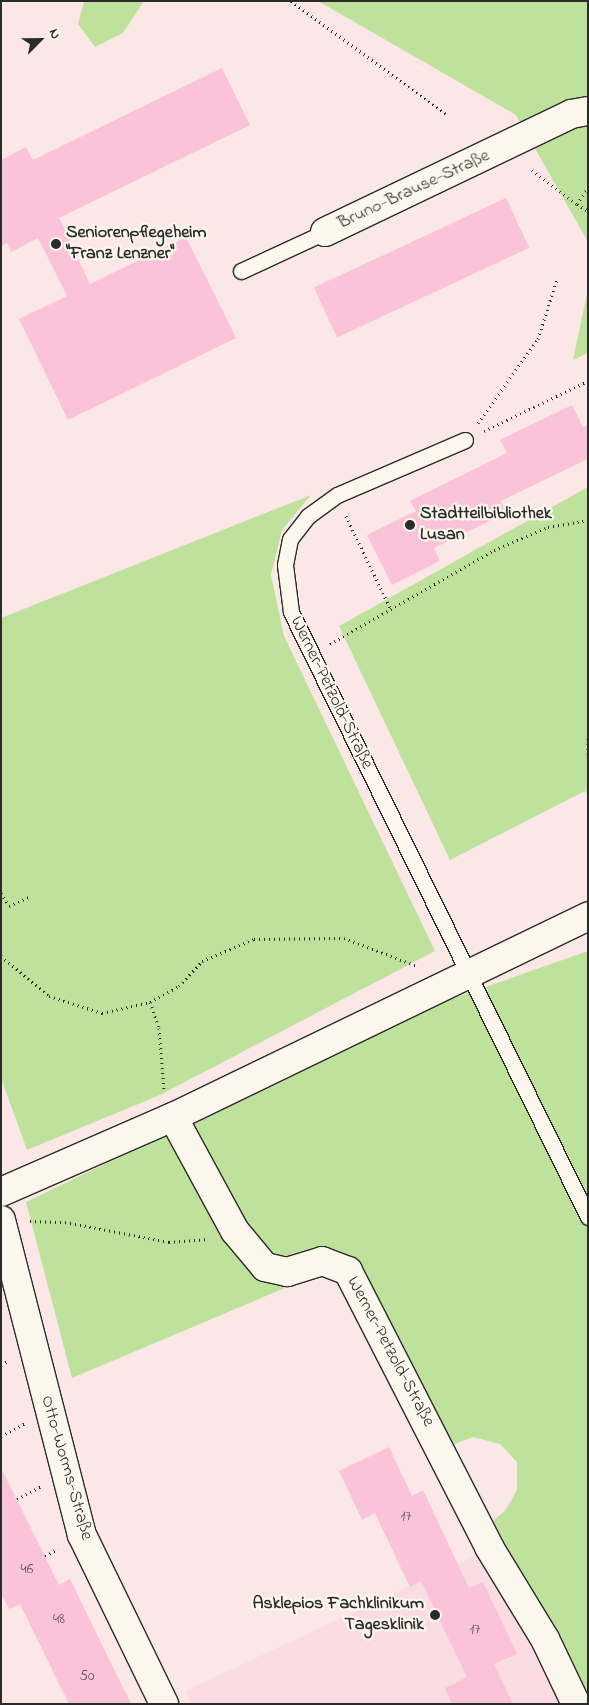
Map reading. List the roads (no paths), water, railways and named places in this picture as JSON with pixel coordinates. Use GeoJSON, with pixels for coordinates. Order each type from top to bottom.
{"type":"FeatureCollection","features":[{"type":"Feature","properties":{"kind":"street","name":"Bruno-Brause-Straße"},"geometry":{"type":"LineString","coordinates":[[325,232],[571,114],[588,111]]}},
{"type":"Feature","properties":{"kind":"street"},"geometry":{"type":"LineString","coordinates":[[1,1192],[173,1117],[456,976],[588,916]]}},
{"type":"Feature","properties":{"kind":"street","name":"Werner-Petzold-Straße"},"geometry":{"type":"LineString","coordinates":[[173,1117],[235,1231],[265,1267],[287,1272],[322,1260],[348,1271],[489,1547],[545,1639],[576,1704]]}},
{"type":"Feature","properties":{"kind":"street","name":"Otto-Worms-Straße"},"geometry":{"type":"LineString","coordinates":[[2,1220],[82,1536],[164,1704]]}},
{"type":"Feature","properties":{"kind":"lane","name":"Bruno-Brause-Straße"},"geometry":{"type":"LineString","coordinates":[[241,271],[325,232]]}},
{"type":"Feature","properties":{"kind":"lane","name":"Werner-Petzold-Straße"},"geometry":{"type":"LineString","coordinates":[[465,440],[336,495],[308,516],[290,540],[285,565],[292,612],[456,976],[588,1217]]}},
{"type":"Feature","properties":{"kind":"place","name":"Seniorenpflegeheim \"Franz Lenzner\""},"geometry":{"type":"Point","coordinates":[56,244]}},
{"type":"Feature","properties":{"kind":"place","name":"Stadtteilbibliothek Lusan"},"geometry":{"type":"Point","coordinates":[410,525]}},
{"type":"Feature","properties":{"kind":"place","name":"Asklepios Fachklinikum Tagesklinik"},"geometry":{"type":"Point","coordinates":[435,1615]}}]}
